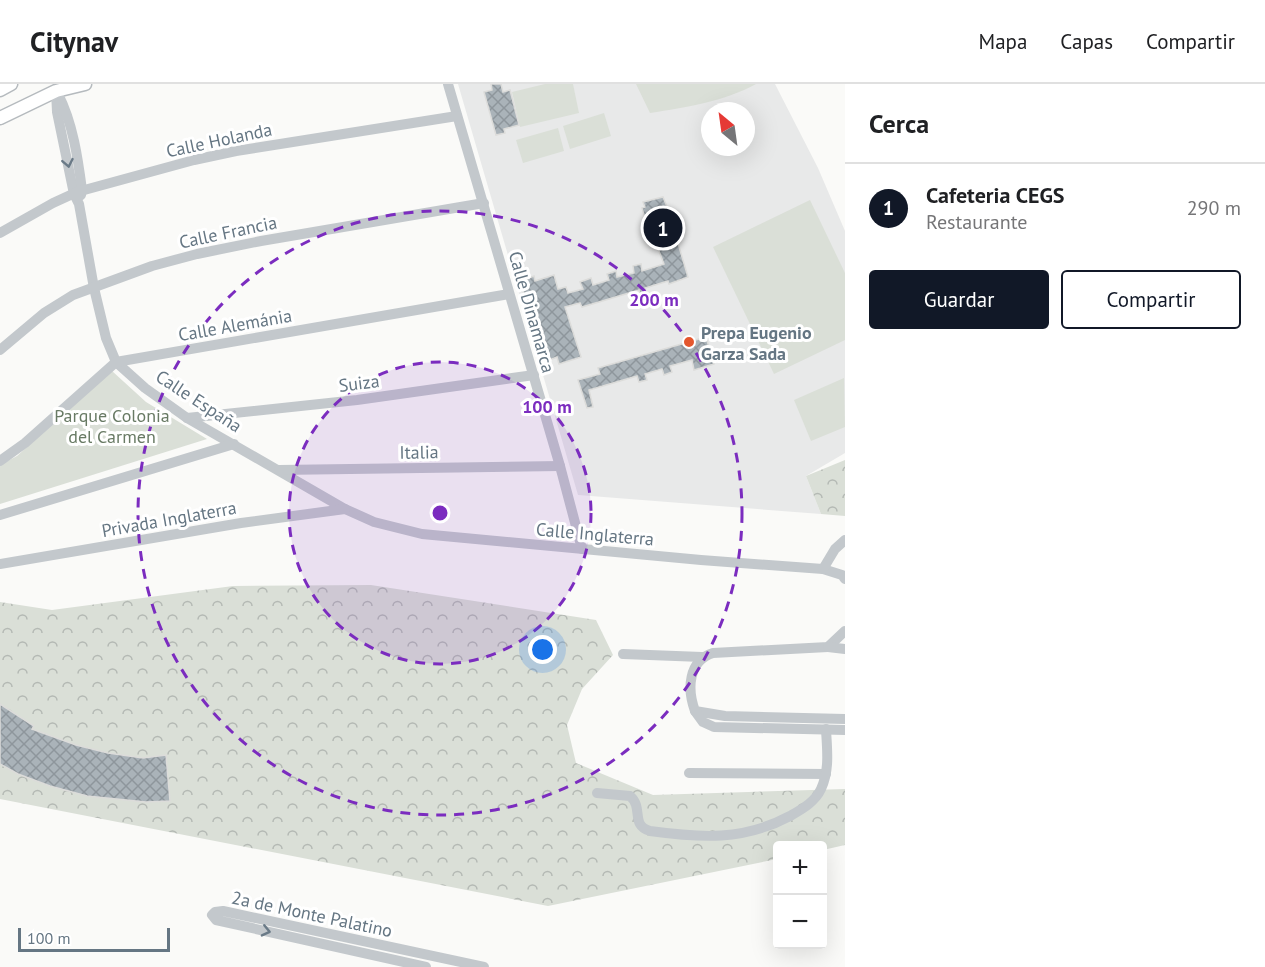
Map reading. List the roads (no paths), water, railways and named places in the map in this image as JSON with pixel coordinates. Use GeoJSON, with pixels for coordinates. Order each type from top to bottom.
{"type":"FeatureCollection","features":[{"type":"Feature","properties":{"kind":"main road"},"geometry":{"type":"LineString","coordinates":[[0,90],[11,84]]}},
{"type":"Feature","properties":{"kind":"main road"},"geometry":{"type":"LineString","coordinates":[[0,118],[54,86],[85,84]]}},
{"type":"Feature","properties":{"kind":"street","name":"Calle Dinamarca"},"geometry":{"type":"LineString","coordinates":[[448,84],[534,375],[582,549]]}},
{"type":"Feature","properties":{"kind":"street","name":"Calle España"},"geometry":{"type":"LineString","coordinates":[[54,86],[57,112],[78,192],[94,288],[106,338],[117,362],[145,388],[187,418],[345,509]]}},
{"type":"Feature","properties":{"kind":"street","name":"Calle Holanda"},"geometry":{"type":"LineString","coordinates":[[0,233],[53,203],[78,192],[194,160],[236,151],[457,116]]}},
{"type":"Feature","properties":{"kind":"street","name":"Calle Francia"},"geometry":{"type":"LineString","coordinates":[[0,350],[44,313],[73,295],[152,266],[197,254],[484,203]]}},
{"type":"Feature","properties":{"kind":"street","name":"Calle Alemánia"},"geometry":{"type":"LineString","coordinates":[[117,362],[509,294]]}},
{"type":"Feature","properties":{"kind":"street"},"geometry":{"type":"LineString","coordinates":[[0,461],[25,443],[117,362]]}},
{"type":"Feature","properties":{"kind":"street","name":"Suiza"},"geometry":{"type":"LineString","coordinates":[[187,418],[357,400],[534,375]]}},
{"type":"Feature","properties":{"kind":"street"},"geometry":{"type":"LineString","coordinates":[[0,515],[234,444]]}},
{"type":"Feature","properties":{"kind":"street","name":"Italia"},"geometry":{"type":"LineString","coordinates":[[278,470],[560,466]]}},
{"type":"Feature","properties":{"kind":"street","name":"Calle Inglaterra"},"geometry":{"type":"LineString","coordinates":[[345,509],[374,522],[422,534],[823,569],[842,575],[845,579]]}},
{"type":"Feature","properties":{"kind":"street","name":"Privada Inglaterra"},"geometry":{"type":"LineString","coordinates":[[0,564],[241,523],[345,509]]}},
{"type":"Feature","properties":{"kind":"street"},"geometry":{"type":"LineString","coordinates":[[823,569],[835,549],[845,540]]}},
{"type":"Feature","properties":{"kind":"street"},"geometry":{"type":"LineString","coordinates":[[828,647],[845,631]]}},
{"type":"Feature","properties":{"kind":"street"},"geometry":{"type":"LineString","coordinates":[[623,654],[702,657],[713,653],[845,648]]}},
{"type":"Feature","properties":{"kind":"street"},"geometry":{"type":"LineString","coordinates":[[702,657],[693,670],[691,698],[695,711],[704,722],[714,727],[845,730]]}},
{"type":"Feature","properties":{"kind":"street"},"geometry":{"type":"LineString","coordinates":[[695,711],[725,716],[845,718]]}},
{"type":"Feature","properties":{"kind":"street"},"geometry":{"type":"LineString","coordinates":[[597,793],[630,796],[636,804],[639,824],[643,829],[650,831],[685,836],[735,835],[754,831],[799,811],[820,791],[828,760],[826,729]]}},
{"type":"Feature","properties":{"kind":"street"},"geometry":{"type":"LineString","coordinates":[[689,773],[826,774]]}},
{"type":"Feature","properties":{"kind":"street","name":"2a de Monte Palatino"},"geometry":{"type":"LineString","coordinates":[[426,967],[216,920],[212,915],[223,911],[484,967]]}},
{"type":"Feature","properties":{"kind":"place","name":"Cafeteria CEGS"},"geometry":{"type":"Point","coordinates":[663,228]}},
{"type":"Feature","properties":{"kind":"place","name":"Prepa Eugenio Garza Sada"},"geometry":{"type":"Point","coordinates":[689,342]}},
{"type":"Feature","properties":{"kind":"park label","name":"Parque Colonia del Carmen"},"geometry":{"type":"Point","coordinates":[112,425]}}]}
